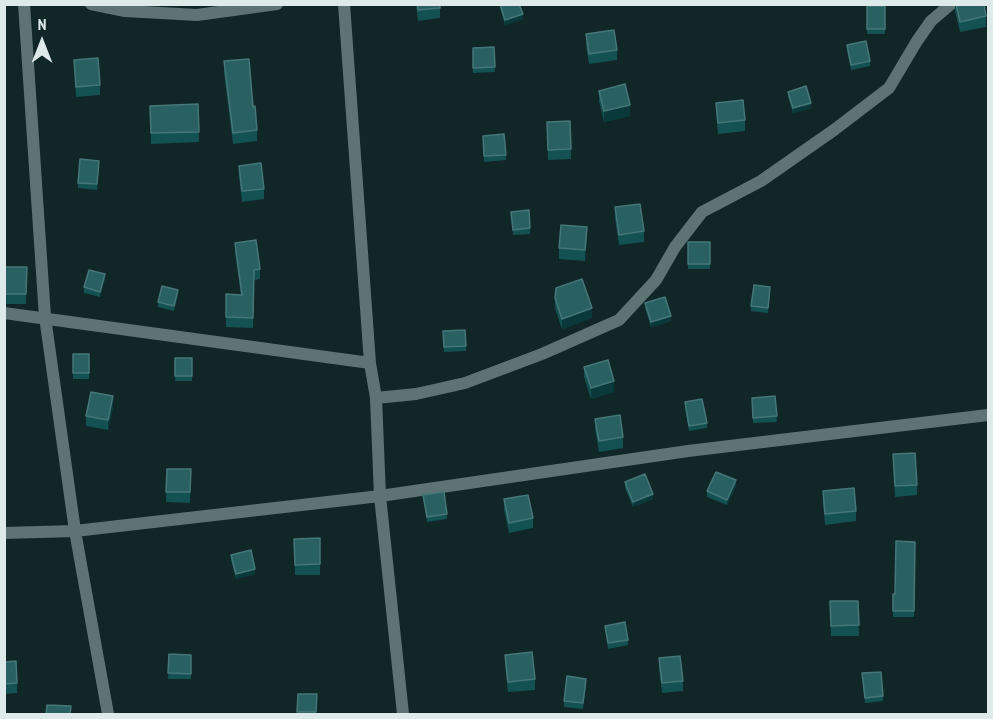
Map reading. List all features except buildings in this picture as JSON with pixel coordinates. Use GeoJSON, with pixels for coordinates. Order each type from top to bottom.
{"type":"FeatureCollection","features":[{"type":"Feature","properties":{"kind":"street"},"geometry":{"type":"LineString","coordinates":[[24,4],[45,317],[75,531],[108,714]]}},
{"type":"Feature","properties":{"kind":"street"},"geometry":{"type":"LineString","coordinates":[[92,4],[125,11],[197,15],[277,4]]}},
{"type":"Feature","properties":{"kind":"street"},"geometry":{"type":"LineString","coordinates":[[344,4],[370,363],[376,398],[380,496],[404,714]]}},
{"type":"Feature","properties":{"kind":"street"},"geometry":{"type":"LineString","coordinates":[[376,398],[416,394],[465,383],[542,354],[619,320],[657,280],[675,247],[702,212],[760,181],[834,130],[889,88],[931,21],[951,4]]}},
{"type":"Feature","properties":{"kind":"street"},"geometry":{"type":"LineString","coordinates":[[4,312],[370,363]]}},
{"type":"Feature","properties":{"kind":"street"},"geometry":{"type":"LineString","coordinates":[[4,533],[75,531],[380,496],[688,451],[988,415]]}}]}
